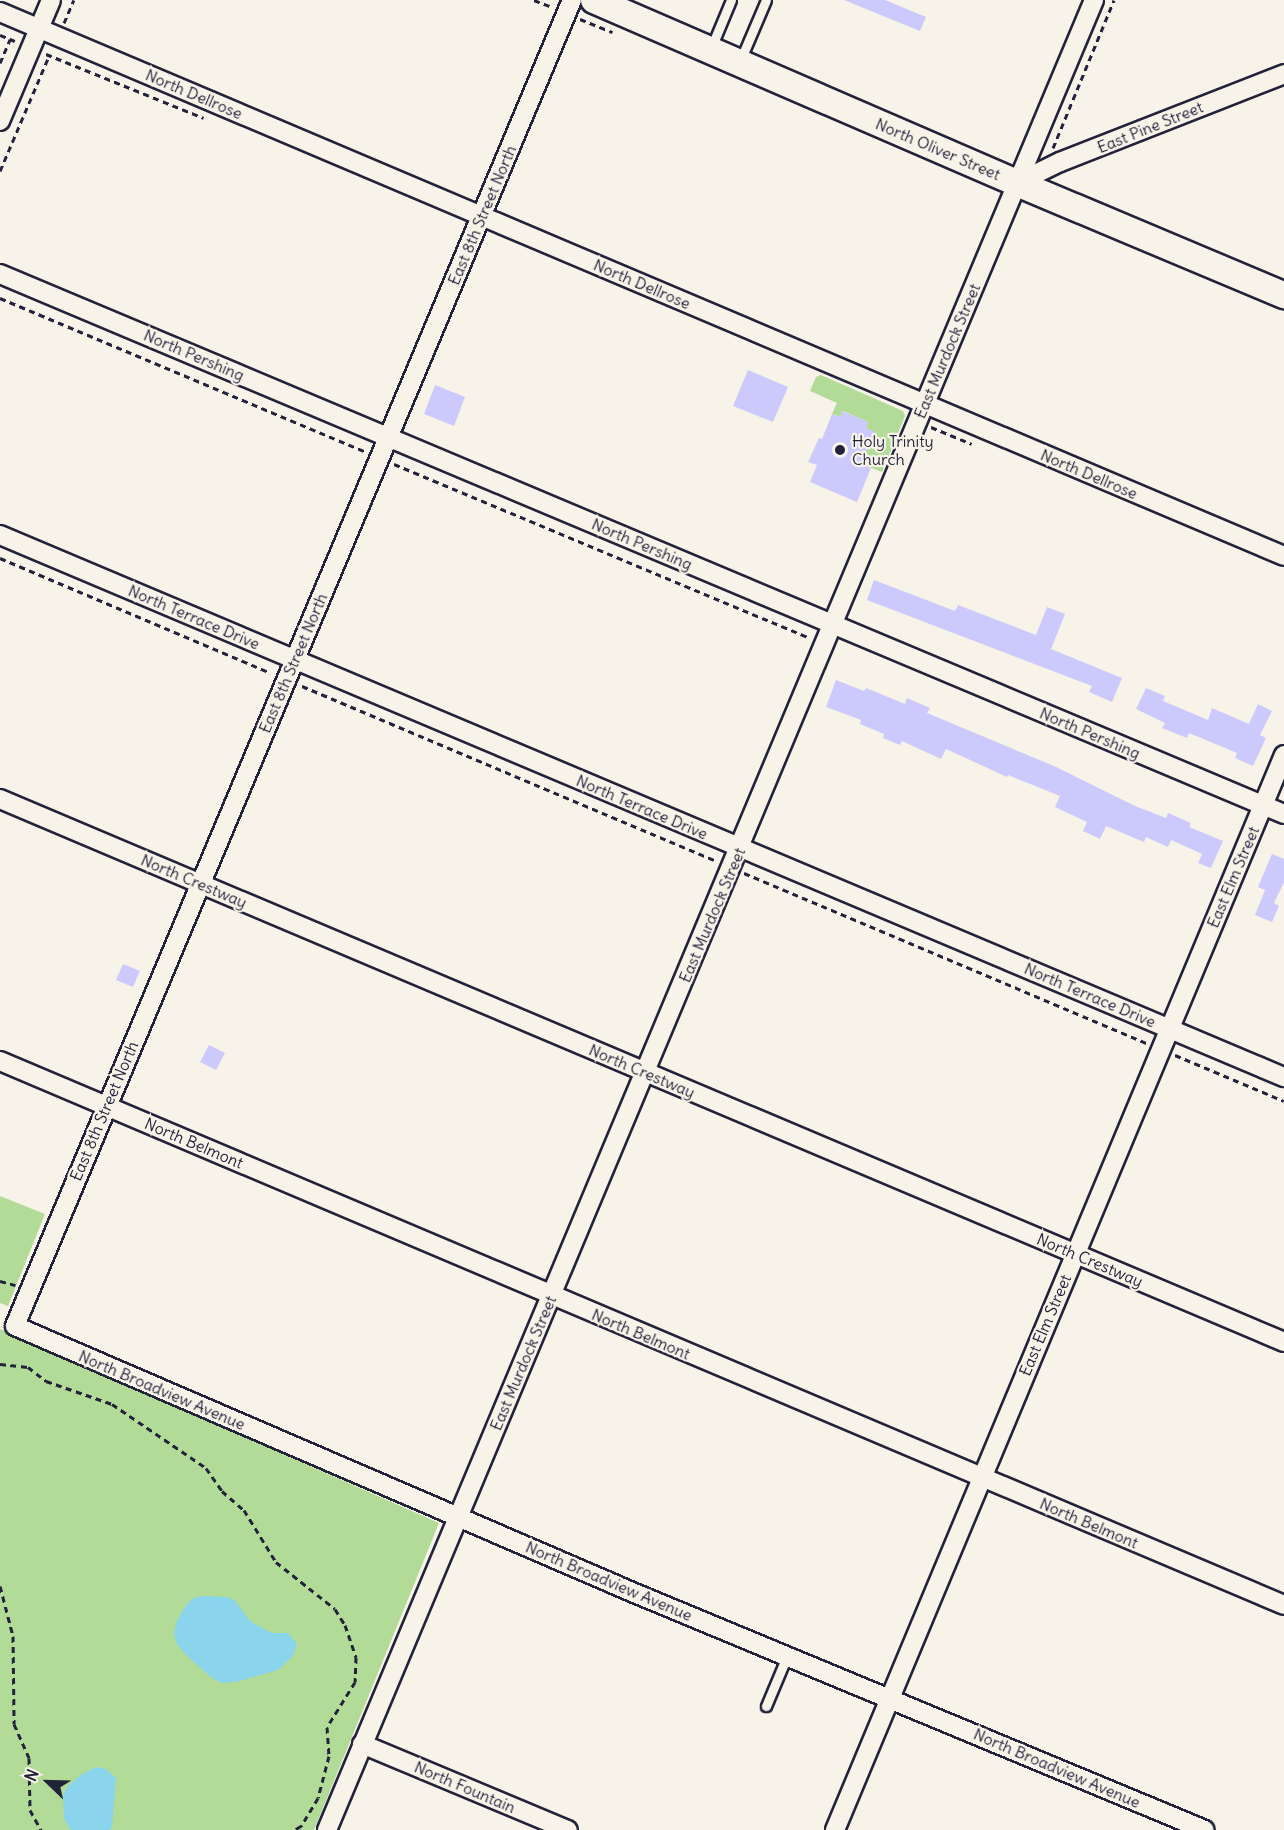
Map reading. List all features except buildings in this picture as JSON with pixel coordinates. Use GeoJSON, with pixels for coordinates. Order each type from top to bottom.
{"type":"FeatureCollection","features":[{"type":"Feature","properties":{"kind":"main road","name":"North Oliver Street"},"geometry":{"type":"LineString","coordinates":[[594,0],[1017,183],[1284,295]]}},
{"type":"Feature","properties":{"kind":"street"},"geometry":{"type":"LineString","coordinates":[[0,121],[51,0]]}},
{"type":"Feature","properties":{"kind":"street","name":"East 8th Street North"},"geometry":{"type":"LineString","coordinates":[[15,1326],[572,0]]}},
{"type":"Feature","properties":{"kind":"street","name":"East Murdock Street"},"geometry":{"type":"LineString","coordinates":[[327,1830],[1094,0]]}},
{"type":"Feature","properties":{"kind":"street","name":"North Dellrose"},"geometry":{"type":"LineString","coordinates":[[0,12],[1284,556]]}},
{"type":"Feature","properties":{"kind":"street","name":"East Pine Street"},"geometry":{"type":"LineString","coordinates":[[1017,183],[1284,74]]}},
{"type":"Feature","properties":{"kind":"street","name":"North Pershing"},"geometry":{"type":"LineString","coordinates":[[0,274],[1284,814]]}},
{"type":"Feature","properties":{"kind":"street","name":"North Terrace Drive"},"geometry":{"type":"LineString","coordinates":[[0,536],[1284,1077]]}},
{"type":"Feature","properties":{"kind":"street","name":"East Elm Street"},"geometry":{"type":"LineString","coordinates":[[835,1830],[1284,755]]}},
{"type":"Feature","properties":{"kind":"street","name":"North Crestway"},"geometry":{"type":"LineString","coordinates":[[0,799],[1284,1341]]}},
{"type":"Feature","properties":{"kind":"street","name":"North Belmont"},"geometry":{"type":"LineString","coordinates":[[0,1060],[1284,1605]]}},
{"type":"Feature","properties":{"kind":"street","name":"North Broadview Avenue"},"geometry":{"type":"LineString","coordinates":[[15,1326],[632,1592],[1204,1830]]}},
{"type":"Feature","properties":{"kind":"street","name":"North Fountain"},"geometry":{"type":"LineString","coordinates":[[362,1744],[568,1830]]}},
{"type":"Feature","properties":{"kind":"lane"},"geometry":{"type":"LineString","coordinates":[[710,50],[731,0]]}},
{"type":"Feature","properties":{"kind":"lane"},"geometry":{"type":"LineString","coordinates":[[739,63],[766,0]]}},
{"type":"Feature","properties":{"kind":"lane"},"geometry":{"type":"LineString","coordinates":[[766,1707],[788,1656]]}},
{"type":"Feature","properties":{"kind":"path"},"geometry":{"type":"LineString","coordinates":[[0,171],[74,0]]}},
{"type":"Feature","properties":{"kind":"path"},"geometry":{"type":"LineString","coordinates":[[1043,171],[1114,0]]}},
{"type":"Feature","properties":{"kind":"path"},"geometry":{"type":"LineString","coordinates":[[0,35],[213,122]]}},
{"type":"Feature","properties":{"kind":"path"},"geometry":{"type":"LineString","coordinates":[[0,298],[810,638]]}},
{"type":"Feature","properties":{"kind":"path"},"geometry":{"type":"LineString","coordinates":[[0,558],[1284,1101]]}},
{"type":"Feature","properties":{"kind":"path"},"geometry":{"type":"LineString","coordinates":[[0,1364],[28,1367],[46,1381],[112,1404],[206,1468],[222,1491],[244,1510],[276,1562],[334,1609],[345,1625],[356,1657],[355,1682],[327,1727],[328,1756],[318,1798],[301,1826],[294,1830]]}},
{"type":"Feature","properties":{"kind":"path"},"geometry":{"type":"LineString","coordinates":[[0,1586],[13,1636],[14,1724],[29,1758],[30,1810],[41,1830]]}},
{"type":"Feature","properties":{"kind":"green space"},"geometry":{"type":"Polygon","coordinates":[[[821,375],[903,411],[905,416],[882,472],[861,464],[874,432],[866,428],[868,422],[843,411],[840,417],[832,414],[837,403],[810,391],[816,377],[821,375]]]}},
{"type":"Feature","properties":{"kind":"green space"},"geometry":{"type":"Polygon","coordinates":[[[0,1196],[45,1214],[8,1306],[0,1303],[0,1196]]]}},
{"type":"Feature","properties":{"kind":"green space"},"geometry":{"type":"Polygon","coordinates":[[[0,1329],[439,1523],[314,1830],[0,1830],[0,1329]]]}},
{"type":"Feature","properties":{"kind":"water"},"geometry":{"type":"Polygon","coordinates":[[[201,1596],[228,1597],[235,1601],[251,1622],[272,1633],[288,1633],[297,1644],[293,1656],[278,1670],[236,1682],[222,1683],[212,1678],[184,1653],[176,1643],[174,1633],[184,1608],[192,1599],[201,1596]]]}},
{"type":"Feature","properties":{"kind":"water"},"geometry":{"type":"Polygon","coordinates":[[[96,1767],[106,1769],[116,1778],[112,1826],[110,1830],[71,1830],[64,1819],[63,1795],[67,1787],[82,1774],[96,1767]]]}},
{"type":"Feature","properties":{"kind":"place","name":"Holy Trinity Church"},"geometry":{"type":"Point","coordinates":[840,450]}}]}
